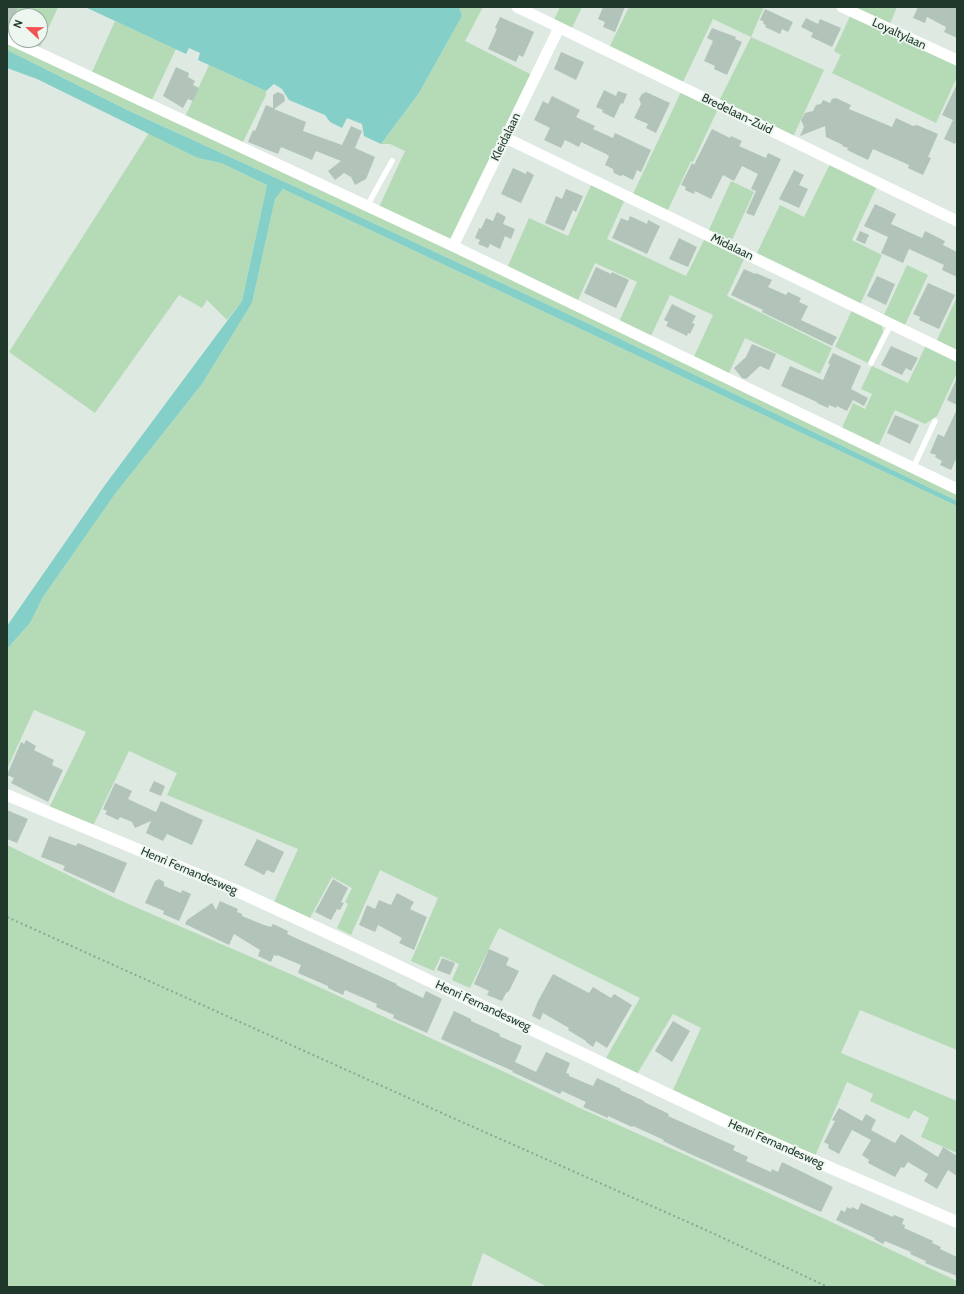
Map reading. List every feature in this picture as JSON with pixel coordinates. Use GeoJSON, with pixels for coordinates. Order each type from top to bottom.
{"type":"FeatureCollection","features":[{"type":"Feature","properties":{"kind":"street","name":"Bredelaan-Zuid"},"geometry":{"type":"LineString","coordinates":[[517,7],[957,221]]}},
{"type":"Feature","properties":{"kind":"street","name":"Loyaltylaan"},"geometry":{"type":"LineString","coordinates":[[842,7],[957,60]]}},
{"type":"Feature","properties":{"kind":"street","name":"Kleidalaan"},"geometry":{"type":"LineString","coordinates":[[453,246],[559,28]]}},
{"type":"Feature","properties":{"kind":"street"},"geometry":{"type":"LineString","coordinates":[[7,38],[453,246],[957,489]]}},
{"type":"Feature","properties":{"kind":"street","name":"Midalaan"},"geometry":{"type":"LineString","coordinates":[[506,138],[957,356]]}},
{"type":"Feature","properties":{"kind":"street","name":"Henri Fernandesweg"},"geometry":{"type":"LineString","coordinates":[[7,795],[235,890],[361,948],[727,1122],[957,1222]]}},
{"type":"Feature","properties":{"kind":"lane"},"geometry":{"type":"LineString","coordinates":[[367,206],[392,161]]}},
{"type":"Feature","properties":{"kind":"lane"},"geometry":{"type":"LineString","coordinates":[[871,364],[891,324]]}},
{"type":"Feature","properties":{"kind":"lane"},"geometry":{"type":"LineString","coordinates":[[913,468],[935,421]]}},
{"type":"Feature","properties":{"kind":"path"},"geometry":{"type":"LineString","coordinates":[[7,917],[708,1231],[828,1287]]}},
{"type":"Feature","properties":{"kind":"green space"},"geometry":{"type":"Polygon","coordinates":[[[58,7],[48,29],[48,8],[17,8],[58,7]]]}},
{"type":"Feature","properties":{"kind":"green space"},"geometry":{"type":"Polygon","coordinates":[[[459,7],[483,7],[465,41],[532,75],[450,242],[379,207],[405,151],[390,144],[381,144],[419,93],[462,16],[459,7]]]}},
{"type":"Feature","properties":{"kind":"green space"},"geometry":{"type":"Polygon","coordinates":[[[560,7],[582,7],[572,28],[554,20],[560,7]]]}},
{"type":"Feature","properties":{"kind":"green space"},"geometry":{"type":"Polygon","coordinates":[[[629,7],[764,7],[751,37],[713,19],[682,84],[609,48],[629,7]]]}},
{"type":"Feature","properties":{"kind":"green space"},"geometry":{"type":"Polygon","coordinates":[[[852,7],[897,7],[890,24],[852,7]]]}},
{"type":"Feature","properties":{"kind":"green space"},"geometry":{"type":"Polygon","coordinates":[[[851,14],[957,64],[957,77],[936,123],[832,73],[841,55],[834,51],[851,14]]]}},
{"type":"Feature","properties":{"kind":"green space"},"geometry":{"type":"Polygon","coordinates":[[[115,21],[176,49],[152,100],[92,72],[115,21]]]}},
{"type":"Feature","properties":{"kind":"green space"},"geometry":{"type":"Polygon","coordinates":[[[751,37],[824,70],[793,137],[719,101],[751,37]]]}},
{"type":"Feature","properties":{"kind":"green space"},"geometry":{"type":"Polygon","coordinates":[[[7,41],[8,48],[22,48],[451,249],[957,494],[957,501],[587,323],[127,110],[7,50],[7,41]]]}},
{"type":"Feature","properties":{"kind":"green space"},"geometry":{"type":"Polygon","coordinates":[[[209,65],[266,91],[266,95],[242,144],[185,117],[209,65]]]}},
{"type":"Feature","properties":{"kind":"green space"},"geometry":{"type":"Polygon","coordinates":[[[681,92],[718,109],[667,212],[632,196],[681,92]]]}},
{"type":"Feature","properties":{"kind":"green space"},"geometry":{"type":"Polygon","coordinates":[[[149,133],[198,158],[221,163],[267,185],[242,301],[227,320],[207,300],[202,308],[179,295],[95,413],[9,352],[149,133]]]}},
{"type":"Feature","properties":{"kind":"green space"},"geometry":{"type":"Polygon","coordinates":[[[830,164],[877,186],[852,240],[882,255],[860,305],[756,255],[780,205],[804,217],[830,164]]]}},
{"type":"Feature","properties":{"kind":"green space"},"geometry":{"type":"Polygon","coordinates":[[[731,181],[754,192],[731,242],[708,232],[731,181]]]}},
{"type":"Feature","properties":{"kind":"green space"},"geometry":{"type":"Polygon","coordinates":[[[592,183],[625,199],[607,239],[686,276],[705,238],[745,257],[727,296],[832,348],[820,374],[745,338],[728,375],[693,359],[713,315],[670,295],[651,336],[619,322],[637,282],[595,263],[578,300],[508,266],[529,218],[568,236],[592,183]]]}},
{"type":"Feature","properties":{"kind":"green space"},"geometry":{"type":"Polygon","coordinates":[[[283,189],[957,506],[957,1050],[860,1010],[841,1053],[957,1101],[957,1153],[921,1137],[929,1118],[914,1110],[909,1119],[870,1101],[873,1094],[847,1082],[815,1156],[673,1090],[701,1028],[673,1014],[637,1074],[606,1058],[640,998],[499,928],[470,988],[452,980],[459,964],[441,956],[434,971],[411,961],[438,898],[380,870],[351,935],[337,928],[348,904],[345,902],[352,888],[332,877],[310,918],[274,902],[298,849],[167,795],[177,773],[129,751],[93,826],[49,808],[86,732],[34,710],[7,769],[7,649],[30,623],[43,597],[115,494],[202,384],[252,303],[275,199],[283,189]]]}},
{"type":"Feature","properties":{"kind":"green space"},"geometry":{"type":"Polygon","coordinates":[[[907,265],[928,275],[904,327],[883,317],[907,265]]]}},
{"type":"Feature","properties":{"kind":"green space"},"geometry":{"type":"Polygon","coordinates":[[[957,297],[957,352],[936,342],[957,297]]]}},
{"type":"Feature","properties":{"kind":"green space"},"geometry":{"type":"Polygon","coordinates":[[[852,310],[878,322],[882,326],[883,332],[868,363],[835,347],[852,310]]]}},
{"type":"Feature","properties":{"kind":"green space"},"geometry":{"type":"Polygon","coordinates":[[[926,345],[957,360],[957,373],[937,416],[925,424],[895,410],[878,447],[841,430],[853,403],[865,409],[872,394],[861,389],[872,366],[908,383],[926,345]]]}},
{"type":"Feature","properties":{"kind":"green space"},"geometry":{"type":"Polygon","coordinates":[[[7,845],[117,899],[295,976],[582,1109],[840,1226],[957,1281],[957,1287],[547,1287],[483,1253],[471,1287],[7,1287],[7,845]]]}},
{"type":"Feature","properties":{"kind":"water"},"geometry":{"type":"Polygon","coordinates":[[[85,7],[459,7],[462,16],[419,93],[381,144],[364,136],[362,124],[347,118],[342,128],[330,122],[325,115],[289,100],[282,89],[274,84],[266,91],[198,60],[200,53],[189,48],[186,54],[85,7]]]}},
{"type":"Feature","properties":{"kind":"water"},"geometry":{"type":"Polygon","coordinates":[[[7,50],[127,110],[587,323],[957,501],[957,506],[283,189],[275,199],[252,303],[202,384],[115,494],[43,597],[30,623],[7,649],[7,626],[105,485],[242,301],[267,185],[221,163],[198,158],[37,79],[7,68],[7,50]]]}},
{"type":"Feature","properties":{"kind":"building"},"geometry":{"type":"Polygon","coordinates":[[[7,7],[18,7],[8,8],[7,31],[7,7]]]}},
{"type":"Feature","properties":{"kind":"building"},"geometry":{"type":"Polygon","coordinates":[[[603,7],[625,7],[615,32],[603,27],[605,22],[598,19],[603,7]]]}},
{"type":"Feature","properties":{"kind":"building"},"geometry":{"type":"Polygon","coordinates":[[[918,7],[957,7],[957,38],[944,32],[946,27],[927,17],[925,23],[913,18],[918,7]]]}},
{"type":"Feature","properties":{"kind":"building"},"geometry":{"type":"Polygon","coordinates":[[[765,9],[793,22],[788,32],[782,29],[780,34],[765,27],[766,25],[763,24],[764,22],[760,20],[765,9]]]}},
{"type":"Feature","properties":{"kind":"building"},"geometry":{"type":"Polygon","coordinates":[[[500,17],[534,32],[523,57],[519,55],[516,62],[488,49],[497,29],[495,28],[500,17]]]}},
{"type":"Feature","properties":{"kind":"building"},"geometry":{"type":"Polygon","coordinates":[[[806,18],[818,24],[820,19],[841,28],[832,47],[811,37],[813,33],[801,27],[806,18]]]}},
{"type":"Feature","properties":{"kind":"building"},"geometry":{"type":"Polygon","coordinates":[[[712,28],[736,37],[735,39],[742,42],[727,75],[714,69],[715,66],[704,61],[713,41],[707,38],[712,28]]]}},
{"type":"Feature","properties":{"kind":"building"},"geometry":{"type":"Polygon","coordinates":[[[561,52],[584,62],[576,80],[554,69],[561,52]]]}},
{"type":"Feature","properties":{"kind":"building"},"geometry":{"type":"Polygon","coordinates":[[[176,67],[189,73],[188,77],[195,81],[193,85],[199,88],[193,101],[188,99],[183,108],[163,96],[176,67]]]}},
{"type":"Feature","properties":{"kind":"building"},"geometry":{"type":"Polygon","coordinates":[[[957,84],[957,139],[955,144],[944,139],[953,120],[942,115],[957,84]]]}},
{"type":"Feature","properties":{"kind":"building"},"geometry":{"type":"Polygon","coordinates":[[[604,90],[616,96],[618,91],[627,94],[623,104],[621,103],[614,118],[596,107],[604,90]]]}},
{"type":"Feature","properties":{"kind":"building"},"geometry":{"type":"Polygon","coordinates":[[[278,92],[284,95],[285,101],[274,109],[306,122],[303,131],[342,145],[351,126],[362,131],[355,148],[375,157],[366,179],[355,185],[351,177],[344,173],[335,180],[328,171],[341,161],[316,151],[312,160],[281,147],[278,154],[248,142],[253,130],[255,131],[266,105],[273,108],[273,95],[278,92]]]}},
{"type":"Feature","properties":{"kind":"building"},"geometry":{"type":"Polygon","coordinates":[[[646,92],[670,103],[656,133],[646,128],[648,124],[634,118],[641,104],[639,99],[642,94],[646,92]]]}},
{"type":"Feature","properties":{"kind":"building"},"geometry":{"type":"Polygon","coordinates":[[[552,96],[580,110],[576,117],[595,126],[593,129],[613,138],[615,133],[651,150],[641,172],[637,170],[633,180],[623,175],[620,176],[614,173],[613,169],[605,165],[609,156],[581,142],[579,147],[565,140],[561,148],[544,140],[550,128],[534,120],[543,101],[548,104],[552,96]]]}},
{"type":"Feature","properties":{"kind":"building"},"geometry":{"type":"Polygon","coordinates":[[[836,98],[851,105],[849,109],[892,127],[896,118],[913,126],[917,125],[938,134],[928,157],[931,158],[923,175],[908,168],[909,165],[873,149],[868,160],[847,150],[848,148],[826,137],[825,126],[800,136],[804,127],[801,120],[805,113],[813,111],[816,105],[821,104],[823,100],[830,103],[832,99],[836,98]]]}},
{"type":"Feature","properties":{"kind":"building"},"geometry":{"type":"Polygon","coordinates":[[[712,129],[730,138],[731,136],[742,141],[739,146],[766,158],[768,153],[781,159],[754,216],[746,213],[756,191],[751,189],[758,174],[742,166],[734,181],[723,175],[711,199],[695,191],[694,194],[685,190],[686,187],[681,185],[692,163],[694,165],[712,129]]]}},
{"type":"Feature","properties":{"kind":"building"},"geometry":{"type":"Polygon","coordinates":[[[513,168],[526,174],[527,171],[534,175],[521,203],[501,194],[513,168]]]}},
{"type":"Feature","properties":{"kind":"building"},"geometry":{"type":"Polygon","coordinates":[[[794,170],[804,175],[799,185],[808,189],[799,208],[779,199],[794,170]]]}},
{"type":"Feature","properties":{"kind":"building"},"geometry":{"type":"Polygon","coordinates":[[[566,189],[583,196],[576,212],[573,210],[564,231],[545,223],[556,196],[562,199],[566,189]]]}},
{"type":"Feature","properties":{"kind":"building"},"geometry":{"type":"Polygon","coordinates":[[[875,204],[896,214],[891,224],[922,238],[925,231],[945,241],[943,245],[957,252],[957,277],[942,270],[944,265],[909,249],[903,263],[881,253],[888,237],[864,226],[875,204]]]}},
{"type":"Feature","properties":{"kind":"building"},"geometry":{"type":"Polygon","coordinates":[[[497,212],[506,217],[503,224],[515,229],[511,239],[505,236],[500,249],[490,244],[488,248],[478,244],[480,240],[475,238],[479,228],[481,229],[486,218],[493,221],[497,212]]]}},
{"type":"Feature","properties":{"kind":"building"},"geometry":{"type":"Polygon","coordinates":[[[630,216],[647,224],[648,220],[660,226],[647,254],[612,238],[621,218],[628,221],[630,216]]]}},
{"type":"Feature","properties":{"kind":"building"},"geometry":{"type":"Polygon","coordinates":[[[860,231],[869,235],[865,244],[856,240],[860,231]]]}},
{"type":"Feature","properties":{"kind":"building"},"geometry":{"type":"Polygon","coordinates":[[[679,238],[697,247],[688,267],[669,259],[679,238]]]}},
{"type":"Feature","properties":{"kind":"building"},"geometry":{"type":"Polygon","coordinates":[[[596,267],[611,274],[612,272],[629,280],[616,308],[584,293],[596,267]]]}},
{"type":"Feature","properties":{"kind":"building"},"geometry":{"type":"Polygon","coordinates":[[[744,269],[772,280],[768,287],[786,295],[788,292],[801,298],[799,302],[808,306],[801,320],[837,337],[832,346],[762,312],[763,310],[731,295],[744,269]]]}},
{"type":"Feature","properties":{"kind":"building"},"geometry":{"type":"Polygon","coordinates":[[[877,276],[895,284],[886,305],[867,296],[877,276]]]}},
{"type":"Feature","properties":{"kind":"building"},"geometry":{"type":"Polygon","coordinates":[[[928,283],[955,295],[939,329],[919,320],[920,317],[913,314],[928,283]]]}},
{"type":"Feature","properties":{"kind":"building"},"geometry":{"type":"Polygon","coordinates":[[[672,304],[696,316],[692,323],[695,324],[690,334],[688,333],[687,336],[666,326],[668,322],[664,320],[672,304]]]}},
{"type":"Feature","properties":{"kind":"building"},"geometry":{"type":"Polygon","coordinates":[[[752,344],[776,354],[769,370],[760,366],[746,379],[742,378],[734,368],[746,357],[752,344]]]}},
{"type":"Feature","properties":{"kind":"building"},"geometry":{"type":"Polygon","coordinates":[[[891,346],[918,358],[911,371],[906,368],[902,375],[881,365],[891,346]]]}},
{"type":"Feature","properties":{"kind":"building"},"geometry":{"type":"Polygon","coordinates":[[[833,353],[861,366],[851,389],[868,398],[864,406],[853,400],[847,411],[837,406],[836,408],[829,405],[828,408],[781,386],[790,366],[823,380],[830,364],[828,363],[833,353]]]}},
{"type":"Feature","properties":{"kind":"building"},"geometry":{"type":"Polygon","coordinates":[[[957,378],[957,405],[947,400],[957,378]]]}},
{"type":"Feature","properties":{"kind":"building"},"geometry":{"type":"Polygon","coordinates":[[[957,409],[957,457],[951,470],[940,465],[942,461],[935,457],[936,455],[930,453],[938,434],[944,437],[957,409]]]}},
{"type":"Feature","properties":{"kind":"building"},"geometry":{"type":"Polygon","coordinates":[[[895,415],[919,425],[910,444],[887,433],[895,415]]]}},
{"type":"Feature","properties":{"kind":"building"},"geometry":{"type":"Polygon","coordinates":[[[26,740],[36,746],[34,750],[54,760],[52,765],[63,770],[48,802],[11,783],[14,778],[7,775],[21,742],[24,744],[26,740]]]}},
{"type":"Feature","properties":{"kind":"building"},"geometry":{"type":"Polygon","coordinates":[[[154,781],[165,786],[161,796],[149,791],[154,781]]]}},
{"type":"Feature","properties":{"kind":"building"},"geometry":{"type":"Polygon","coordinates":[[[115,783],[132,791],[128,799],[156,812],[161,801],[203,820],[192,845],[167,834],[163,841],[146,833],[151,821],[135,828],[132,822],[120,817],[118,820],[105,814],[107,811],[103,809],[115,783]]]}},
{"type":"Feature","properties":{"kind":"building"},"geometry":{"type":"Polygon","coordinates":[[[7,810],[28,819],[17,843],[7,839],[7,810]]]}},
{"type":"Feature","properties":{"kind":"building"},"geometry":{"type":"Polygon","coordinates":[[[49,836],[76,846],[78,843],[127,863],[114,893],[63,870],[65,866],[41,857],[49,836]]]}},
{"type":"Feature","properties":{"kind":"building"},"geometry":{"type":"Polygon","coordinates":[[[257,839],[284,852],[274,873],[267,870],[264,875],[244,865],[257,839]]]}},
{"type":"Feature","properties":{"kind":"building"},"geometry":{"type":"Polygon","coordinates":[[[159,879],[164,882],[164,886],[181,893],[182,890],[191,894],[179,921],[163,914],[164,911],[145,903],[155,881],[159,879]]]}},
{"type":"Feature","properties":{"kind":"building"},"geometry":{"type":"Polygon","coordinates":[[[333,879],[348,888],[341,902],[344,903],[340,910],[337,909],[331,920],[315,912],[333,879]]]}},
{"type":"Feature","properties":{"kind":"building"},"geometry":{"type":"Polygon","coordinates":[[[397,893],[414,902],[410,909],[427,917],[414,950],[399,943],[402,938],[378,925],[375,932],[359,925],[367,905],[375,909],[379,900],[391,905],[397,893]]]}},
{"type":"Feature","properties":{"kind":"building"},"geometry":{"type":"Polygon","coordinates":[[[220,901],[238,909],[237,912],[242,914],[242,916],[271,927],[273,924],[288,931],[287,934],[397,984],[396,985],[423,998],[426,991],[442,999],[427,1033],[393,1018],[394,1015],[376,1007],[377,1004],[345,990],[343,995],[328,988],[328,986],[298,973],[301,965],[277,955],[274,955],[271,962],[258,956],[260,950],[234,934],[229,945],[185,924],[187,920],[212,903],[216,910],[220,901]]]}},
{"type":"Feature","properties":{"kind":"building"},"geometry":{"type":"Polygon","coordinates":[[[489,949],[509,958],[506,965],[519,971],[502,1001],[487,995],[489,991],[474,984],[489,949]]]}},
{"type":"Feature","properties":{"kind":"building"},"geometry":{"type":"Polygon","coordinates":[[[442,958],[455,963],[450,975],[437,970],[442,958]]]}},
{"type":"Feature","properties":{"kind":"building"},"geometry":{"type":"Polygon","coordinates":[[[553,974],[589,993],[593,987],[611,998],[614,994],[632,1005],[607,1048],[596,1041],[593,1047],[568,1030],[569,1028],[543,1013],[540,1020],[532,1016],[538,1001],[553,974]]]}},
{"type":"Feature","properties":{"kind":"building"},"geometry":{"type":"Polygon","coordinates":[[[454,1011],[471,1019],[471,1021],[500,1034],[499,1036],[522,1046],[515,1062],[536,1072],[546,1052],[570,1063],[566,1073],[569,1074],[569,1076],[593,1086],[597,1078],[621,1089],[620,1090],[669,1114],[668,1116],[735,1146],[733,1150],[748,1157],[746,1161],[771,1172],[772,1169],[778,1172],[782,1162],[833,1187],[821,1212],[688,1153],[633,1126],[632,1127],[608,1116],[608,1118],[583,1107],[586,1102],[562,1091],[560,1094],[441,1039],[454,1011]]]}},
{"type":"Feature","properties":{"kind":"building"},"geometry":{"type":"Polygon","coordinates":[[[673,1021],[690,1031],[672,1062],[655,1051],[673,1021]]]}},
{"type":"Feature","properties":{"kind":"building"},"geometry":{"type":"Polygon","coordinates":[[[839,1108],[862,1121],[866,1114],[876,1120],[871,1130],[895,1143],[901,1134],[938,1157],[943,1147],[957,1156],[957,1176],[948,1170],[937,1189],[924,1181],[928,1174],[908,1162],[904,1168],[901,1167],[895,1177],[868,1163],[869,1160],[862,1155],[871,1140],[852,1130],[839,1154],[828,1148],[829,1145],[824,1142],[835,1121],[832,1120],[839,1108]]]}},
{"type":"Feature","properties":{"kind":"building"},"geometry":{"type":"Polygon","coordinates":[[[861,1203],[893,1217],[894,1215],[904,1219],[902,1224],[905,1225],[904,1228],[933,1241],[932,1243],[941,1247],[940,1249],[957,1257],[957,1276],[925,1263],[926,1261],[910,1254],[911,1252],[885,1241],[883,1244],[874,1239],[875,1238],[836,1220],[841,1210],[845,1212],[847,1207],[851,1209],[852,1207],[858,1210],[861,1203]]]}}]}
